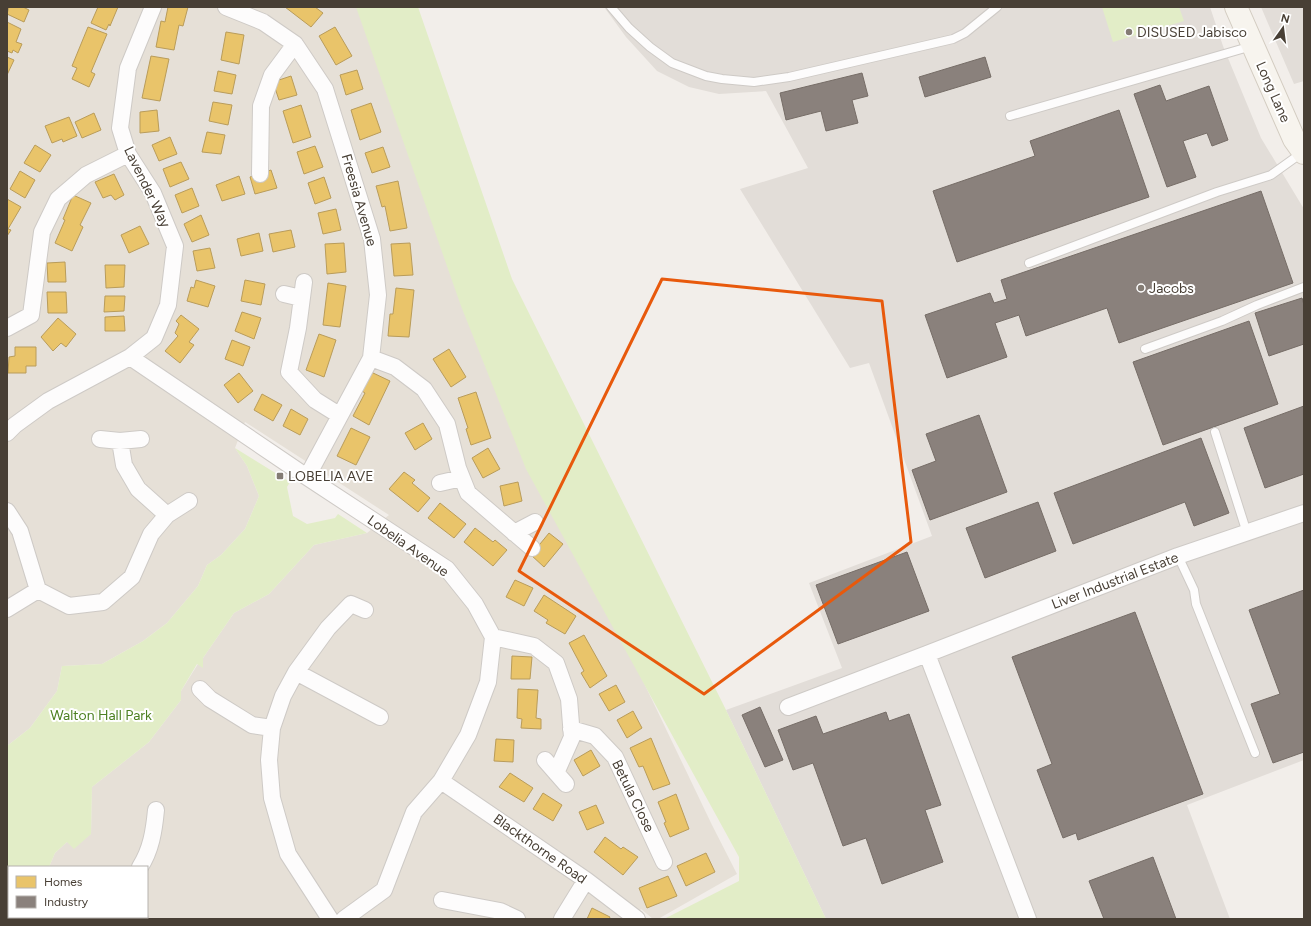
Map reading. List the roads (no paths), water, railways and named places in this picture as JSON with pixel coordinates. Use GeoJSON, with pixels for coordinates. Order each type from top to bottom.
{"type":"FeatureCollection","features":[{"type":"Feature","properties":{"kind":"main road","name":"Long Lane"},"geometry":{"type":"LineString","coordinates":[[1236,7],[1294,139],[1304,152]]}},
{"type":"Feature","properties":{"kind":"street","name":"Lavender Way"},"geometry":{"type":"LineString","coordinates":[[7,433],[15,425],[48,401],[130,357],[154,338],[168,305],[175,246],[153,193],[128,154],[120,128],[128,68],[153,7]]}},
{"type":"Feature","properties":{"kind":"street","name":"Freesia Avenue"},"geometry":{"type":"LineString","coordinates":[[226,7],[263,22],[295,44],[325,89],[372,239],[378,296],[371,358],[307,477]]}},
{"type":"Feature","properties":{"kind":"street"},"geometry":{"type":"LineString","coordinates":[[260,174],[261,106],[272,75],[295,44]]}},
{"type":"Feature","properties":{"kind":"street"},"geometry":{"type":"LineString","coordinates":[[7,328],[31,315],[42,232],[58,199],[86,175],[128,154]]}},
{"type":"Feature","properties":{"kind":"street"},"geometry":{"type":"LineString","coordinates":[[304,282],[298,328],[289,372],[315,400],[339,415]]}},
{"type":"Feature","properties":{"kind":"street"},"geometry":{"type":"LineString","coordinates":[[284,294],[301,298]]}},
{"type":"Feature","properties":{"kind":"street","name":"Lobelia Avenue"},"geometry":{"type":"LineString","coordinates":[[130,357],[447,570],[475,604],[493,636]]}},
{"type":"Feature","properties":{"kind":"street"},"geometry":{"type":"LineString","coordinates":[[371,358],[395,367],[424,389],[447,424],[458,468],[468,493],[532,548]]}},
{"type":"Feature","properties":{"kind":"street"},"geometry":{"type":"LineString","coordinates":[[100,439],[120,441],[140,438]]}},
{"type":"Feature","properties":{"kind":"street"},"geometry":{"type":"LineString","coordinates":[[120,441],[124,465],[138,489],[167,515]]}},
{"type":"Feature","properties":{"kind":"street"},"geometry":{"type":"LineString","coordinates":[[440,483],[462,478]]}},
{"type":"Feature","properties":{"kind":"street"},"geometry":{"type":"LineString","coordinates":[[7,511],[20,531],[38,590],[69,606],[103,602],[132,577],[151,534],[167,515],[189,501]]}},
{"type":"Feature","properties":{"kind":"street","name":"Liver Industrial Estate"},"geometry":{"type":"LineString","coordinates":[[788,707],[1178,556],[1304,513]]}},
{"type":"Feature","properties":{"kind":"street"},"geometry":{"type":"LineString","coordinates":[[514,533],[535,522]]}},
{"type":"Feature","properties":{"kind":"street"},"geometry":{"type":"LineString","coordinates":[[7,609],[38,590]]}},
{"type":"Feature","properties":{"kind":"street"},"geometry":{"type":"LineString","coordinates":[[330,919],[288,854],[272,798],[270,760],[272,728],[283,696],[296,672],[328,628],[351,604],[365,610]]}},
{"type":"Feature","properties":{"kind":"street"},"geometry":{"type":"LineString","coordinates":[[344,919],[384,890],[414,812],[442,781],[468,735],[488,682],[493,636],[534,646],[556,663],[569,699],[572,737],[561,779],[545,760]]}},
{"type":"Feature","properties":{"kind":"street"},"geometry":{"type":"LineString","coordinates":[[927,654],[1028,919]]}},
{"type":"Feature","properties":{"kind":"street"},"geometry":{"type":"LineString","coordinates":[[296,672],[380,717]]}},
{"type":"Feature","properties":{"kind":"street"},"geometry":{"type":"LineString","coordinates":[[200,689],[210,699],[252,725],[272,728]]}},
{"type":"Feature","properties":{"kind":"street","name":"Betula Close"},"geometry":{"type":"LineString","coordinates":[[571,729],[595,736],[615,757],[664,862]]}},
{"type":"Feature","properties":{"kind":"street","name":"Blackthorne Road"},"geometry":{"type":"LineString","coordinates":[[442,781],[586,880],[637,919]]}},
{"type":"Feature","properties":{"kind":"street"},"geometry":{"type":"LineString","coordinates":[[141,866],[146,858],[154,830],[156,810]]}},
{"type":"Feature","properties":{"kind":"street"},"geometry":{"type":"LineString","coordinates":[[562,919],[586,880]]}},
{"type":"Feature","properties":{"kind":"street"},"geometry":{"type":"LineString","coordinates":[[442,900],[500,911],[517,919]]}},
{"type":"Feature","properties":{"kind":"lane"},"geometry":{"type":"LineString","coordinates":[[612,7],[629,28],[650,47],[672,63],[706,76],[754,82],[789,77],[953,39],[965,33],[997,7]]}},
{"type":"Feature","properties":{"kind":"lane"},"geometry":{"type":"LineString","coordinates":[[1010,116],[1253,46]]}},
{"type":"Feature","properties":{"kind":"lane"},"geometry":{"type":"LineString","coordinates":[[1029,263],[1217,192],[1271,175],[1304,152]]}},
{"type":"Feature","properties":{"kind":"lane"},"geometry":{"type":"LineString","coordinates":[[1145,349],[1222,322],[1258,305],[1304,287]]}},
{"type":"Feature","properties":{"kind":"lane"},"geometry":{"type":"LineString","coordinates":[[1215,432],[1247,532]]}},
{"type":"Feature","properties":{"kind":"lane"},"geometry":{"type":"LineString","coordinates":[[1178,556],[1194,590],[1196,604],[1255,753]]}},
{"type":"Feature","properties":{"kind":"place","name":"DISUSED Jabisco"},"geometry":{"type":"Point","coordinates":[1129,32]}},
{"type":"Feature","properties":{"kind":"place","name":"Jacobs"},"geometry":{"type":"Point","coordinates":[1141,288]}},
{"type":"Feature","properties":{"kind":"place","name":"LOBELIA AVE"},"geometry":{"type":"Point","coordinates":[280,476]}},
{"type":"Feature","properties":{"kind":"park label","name":"Walton Hall Park"},"geometry":{"type":"Point","coordinates":[101,715]}}]}
